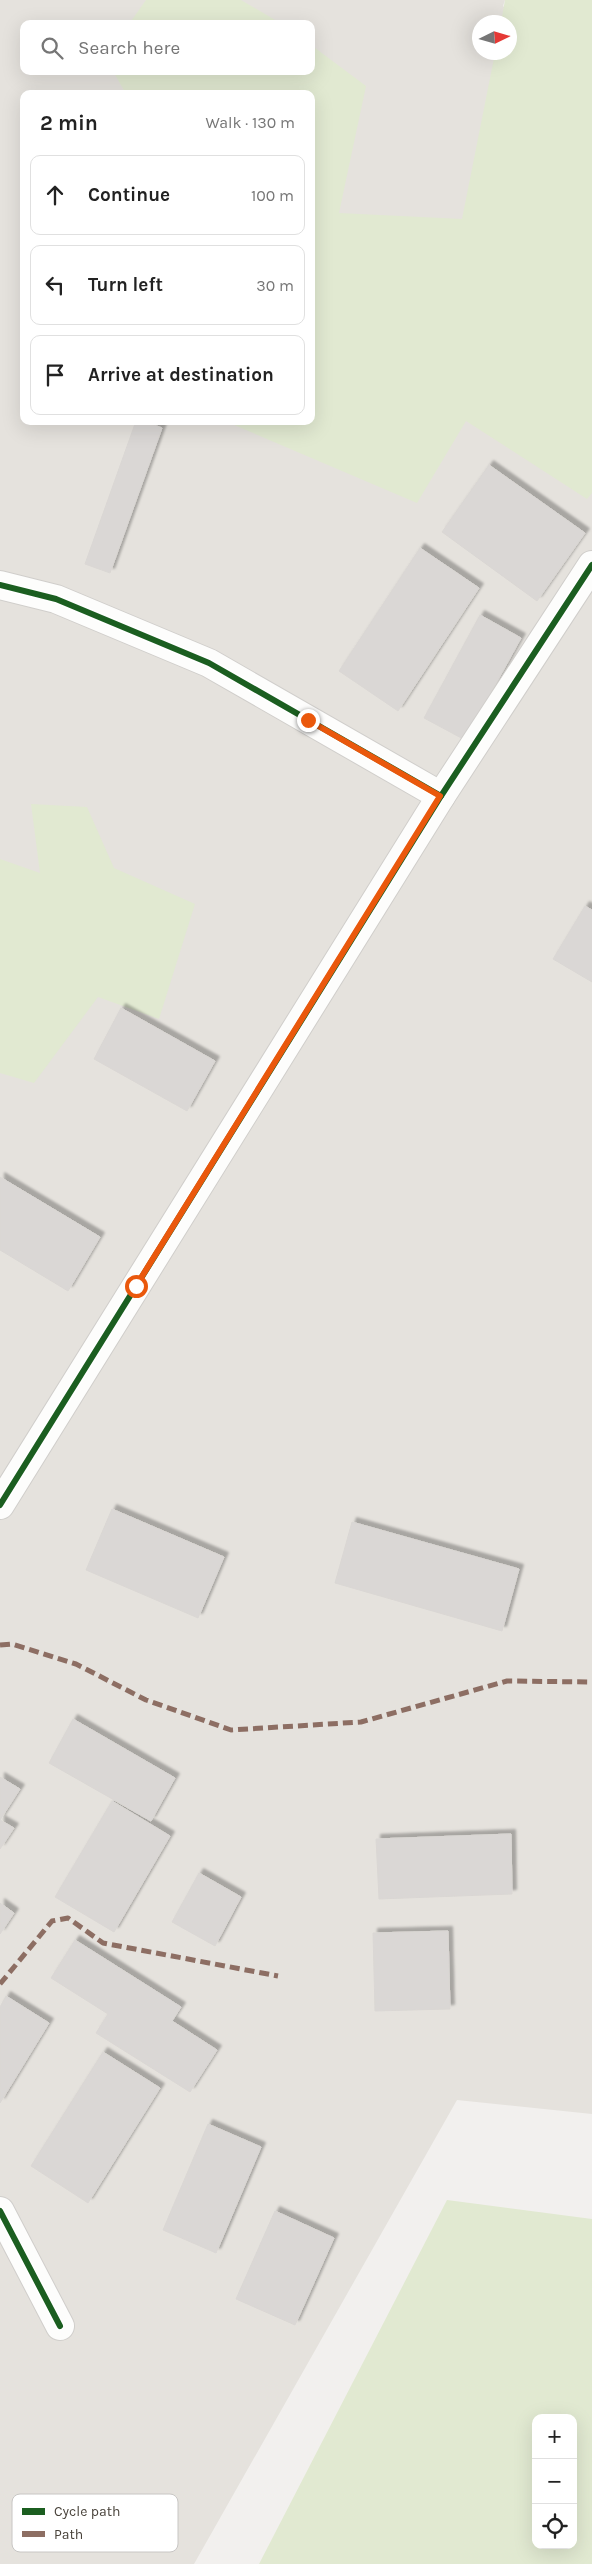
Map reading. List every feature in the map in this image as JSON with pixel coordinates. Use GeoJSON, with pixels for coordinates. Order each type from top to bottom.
{"type":"FeatureCollection","features":[{"type":"Feature","properties":{"kind":"street"},"geometry":{"type":"LineString","coordinates":[[0,1505],[440,796],[592,565]]}},
{"type":"Feature","properties":{"kind":"street"},"geometry":{"type":"LineString","coordinates":[[0,586],[56,599],[208,663],[440,796]]}},
{"type":"Feature","properties":{"kind":"street"},"geometry":{"type":"LineString","coordinates":[[0,2211],[60,2326]]}},
{"type":"Feature","properties":{"kind":"shaded area"},"geometry":{"type":"Polygon","coordinates":[[[0,0],[505,0],[503,6],[510,15],[472,15],[472,60],[517,60],[517,23],[592,117],[592,2114],[457,2100],[194,2564],[0,2564],[0,0]]]}},
{"type":"Feature","properties":{"kind":"green space"},"geometry":{"type":"Polygon","coordinates":[[[146,0],[241,0],[275,20],[132,20],[146,0]]]}},
{"type":"Feature","properties":{"kind":"green space"},"geometry":{"type":"Polygon","coordinates":[[[505,0],[592,0],[592,493],[587,499],[466,421],[417,503],[234,425],[315,425],[315,90],[124,90],[115,75],[315,75],[315,48],[366,86],[339,213],[462,219],[494,60],[517,60],[517,15],[502,15],[505,0]]]}},
{"type":"Feature","properties":{"kind":"green space"},"geometry":{"type":"Polygon","coordinates":[[[31,804],[87,807],[114,868],[195,904],[159,1019],[98,997],[34,1083],[0,1073],[0,859],[40,873],[31,804]]]}},
{"type":"Feature","properties":{"kind":"green space"},"geometry":{"type":"Polygon","coordinates":[[[447,2200],[592,2219],[592,2564],[259,2564],[447,2200]]]}},
{"type":"Feature","properties":{"kind":"building"},"geometry":{"type":"Polygon","coordinates":[[[135,425],[154,425],[162,428],[110,573],[85,564],[135,425]]]}},
{"type":"Feature","properties":{"kind":"building"},"geometry":{"type":"Polygon","coordinates":[[[489,465],[585,533],[537,601],[442,532],[489,465]]]}},
{"type":"Feature","properties":{"kind":"building"},"geometry":{"type":"Polygon","coordinates":[[[420,548],[479,588],[398,711],[339,671],[420,548]]]}},
{"type":"Feature","properties":{"kind":"building"},"geometry":{"type":"Polygon","coordinates":[[[480,615],[521,638],[465,740],[424,718],[480,615]]]}},
{"type":"Feature","properties":{"kind":"building"},"geometry":{"type":"Polygon","coordinates":[[[585,906],[592,910],[592,982],[553,959],[585,906]]]}},
{"type":"Feature","properties":{"kind":"building"},"geometry":{"type":"Polygon","coordinates":[[[121,1008],[215,1061],[187,1111],[94,1059],[121,1008]]]}},
{"type":"Feature","properties":{"kind":"building"},"geometry":{"type":"Polygon","coordinates":[[[0,1177],[100,1237],[68,1291],[0,1250],[0,1177]]]}},
{"type":"Feature","properties":{"kind":"building"},"geometry":{"type":"Polygon","coordinates":[[[112,1509],[224,1557],[198,1618],[86,1570],[112,1509]]]}},
{"type":"Feature","properties":{"kind":"building"},"geometry":{"type":"Polygon","coordinates":[[[352,1522],[519,1569],[502,1631],[335,1583],[352,1522]]]}},
{"type":"Feature","properties":{"kind":"building"},"geometry":{"type":"Polygon","coordinates":[[[73,1719],[175,1778],[151,1821],[49,1763],[73,1719]]]}},
{"type":"Feature","properties":{"kind":"building"},"geometry":{"type":"Polygon","coordinates":[[[0,1777],[20,1789],[0,1820],[0,1777]]]}},
{"type":"Feature","properties":{"kind":"building"},"geometry":{"type":"Polygon","coordinates":[[[112,1801],[170,1836],[114,1932],[55,1897],[112,1801]]]}},
{"type":"Feature","properties":{"kind":"building"},"geometry":{"type":"Polygon","coordinates":[[[0,1820],[14,1828],[0,1849],[0,1820]]]}},
{"type":"Feature","properties":{"kind":"building"},"geometry":{"type":"Polygon","coordinates":[[[511,1834],[512,1894],[379,1899],[376,1839],[511,1834]]]}},
{"type":"Feature","properties":{"kind":"building"},"geometry":{"type":"Polygon","coordinates":[[[199,1873],[241,1897],[215,1946],[172,1922],[199,1873]]]}},
{"type":"Feature","properties":{"kind":"building"},"geometry":{"type":"Polygon","coordinates":[[[0,1903],[14,1913],[0,1934],[0,1903]]]}},
{"type":"Feature","properties":{"kind":"building"},"geometry":{"type":"Polygon","coordinates":[[[448,1931],[450,2009],[375,2011],[373,1933],[448,1931]]]}},
{"type":"Feature","properties":{"kind":"building"},"geometry":{"type":"Polygon","coordinates":[[[75,1940],[181,2007],[172,2021],[217,2050],[190,2092],[96,2033],[108,2014],[51,1978],[75,1940]]]}},
{"type":"Feature","properties":{"kind":"building"},"geometry":{"type":"Polygon","coordinates":[[[6,1996],[49,2023],[0,2103],[0,2007],[6,1996]]]}},
{"type":"Feature","properties":{"kind":"building"},"geometry":{"type":"Polygon","coordinates":[[[103,2052],[160,2088],[88,2203],[31,2166],[103,2052]]]}},
{"type":"Feature","properties":{"kind":"building"},"geometry":{"type":"Polygon","coordinates":[[[208,2124],[261,2147],[216,2253],[163,2230],[208,2124]]]}},
{"type":"Feature","properties":{"kind":"building"},"geometry":{"type":"Polygon","coordinates":[[[275,2211],[334,2238],[295,2325],[236,2299],[275,2211]]]}},
{"type":"Feature","properties":{"kind":"marked path"},"geometry":{"type":"LineString","coordinates":[[0,1645],[12,1644],[76,1664],[146,1700],[231,1730],[361,1722],[507,1681],[592,1682]]}},
{"type":"Feature","properties":{"kind":"marked path"},"geometry":{"type":"LineString","coordinates":[[0,1984],[52,1921],[68,1918],[103,1943],[278,1976]]}},
{"type":"Feature","properties":{"kind":"cycle path"},"geometry":{"type":"LineString","coordinates":[[0,1505],[441,796],[592,565]]}},
{"type":"Feature","properties":{"kind":"cycle path"},"geometry":{"type":"LineString","coordinates":[[0,585],[56,599],[209,663],[441,796]]}},
{"type":"Feature","properties":{"kind":"cycle path"},"geometry":{"type":"LineString","coordinates":[[0,2211],[60,2326]]}},
{"type":"Feature","properties":{"kind":"route"},"geometry":{"type":"LineString","coordinates":[[136,1286],[440,796],[308,720]]}}]}
